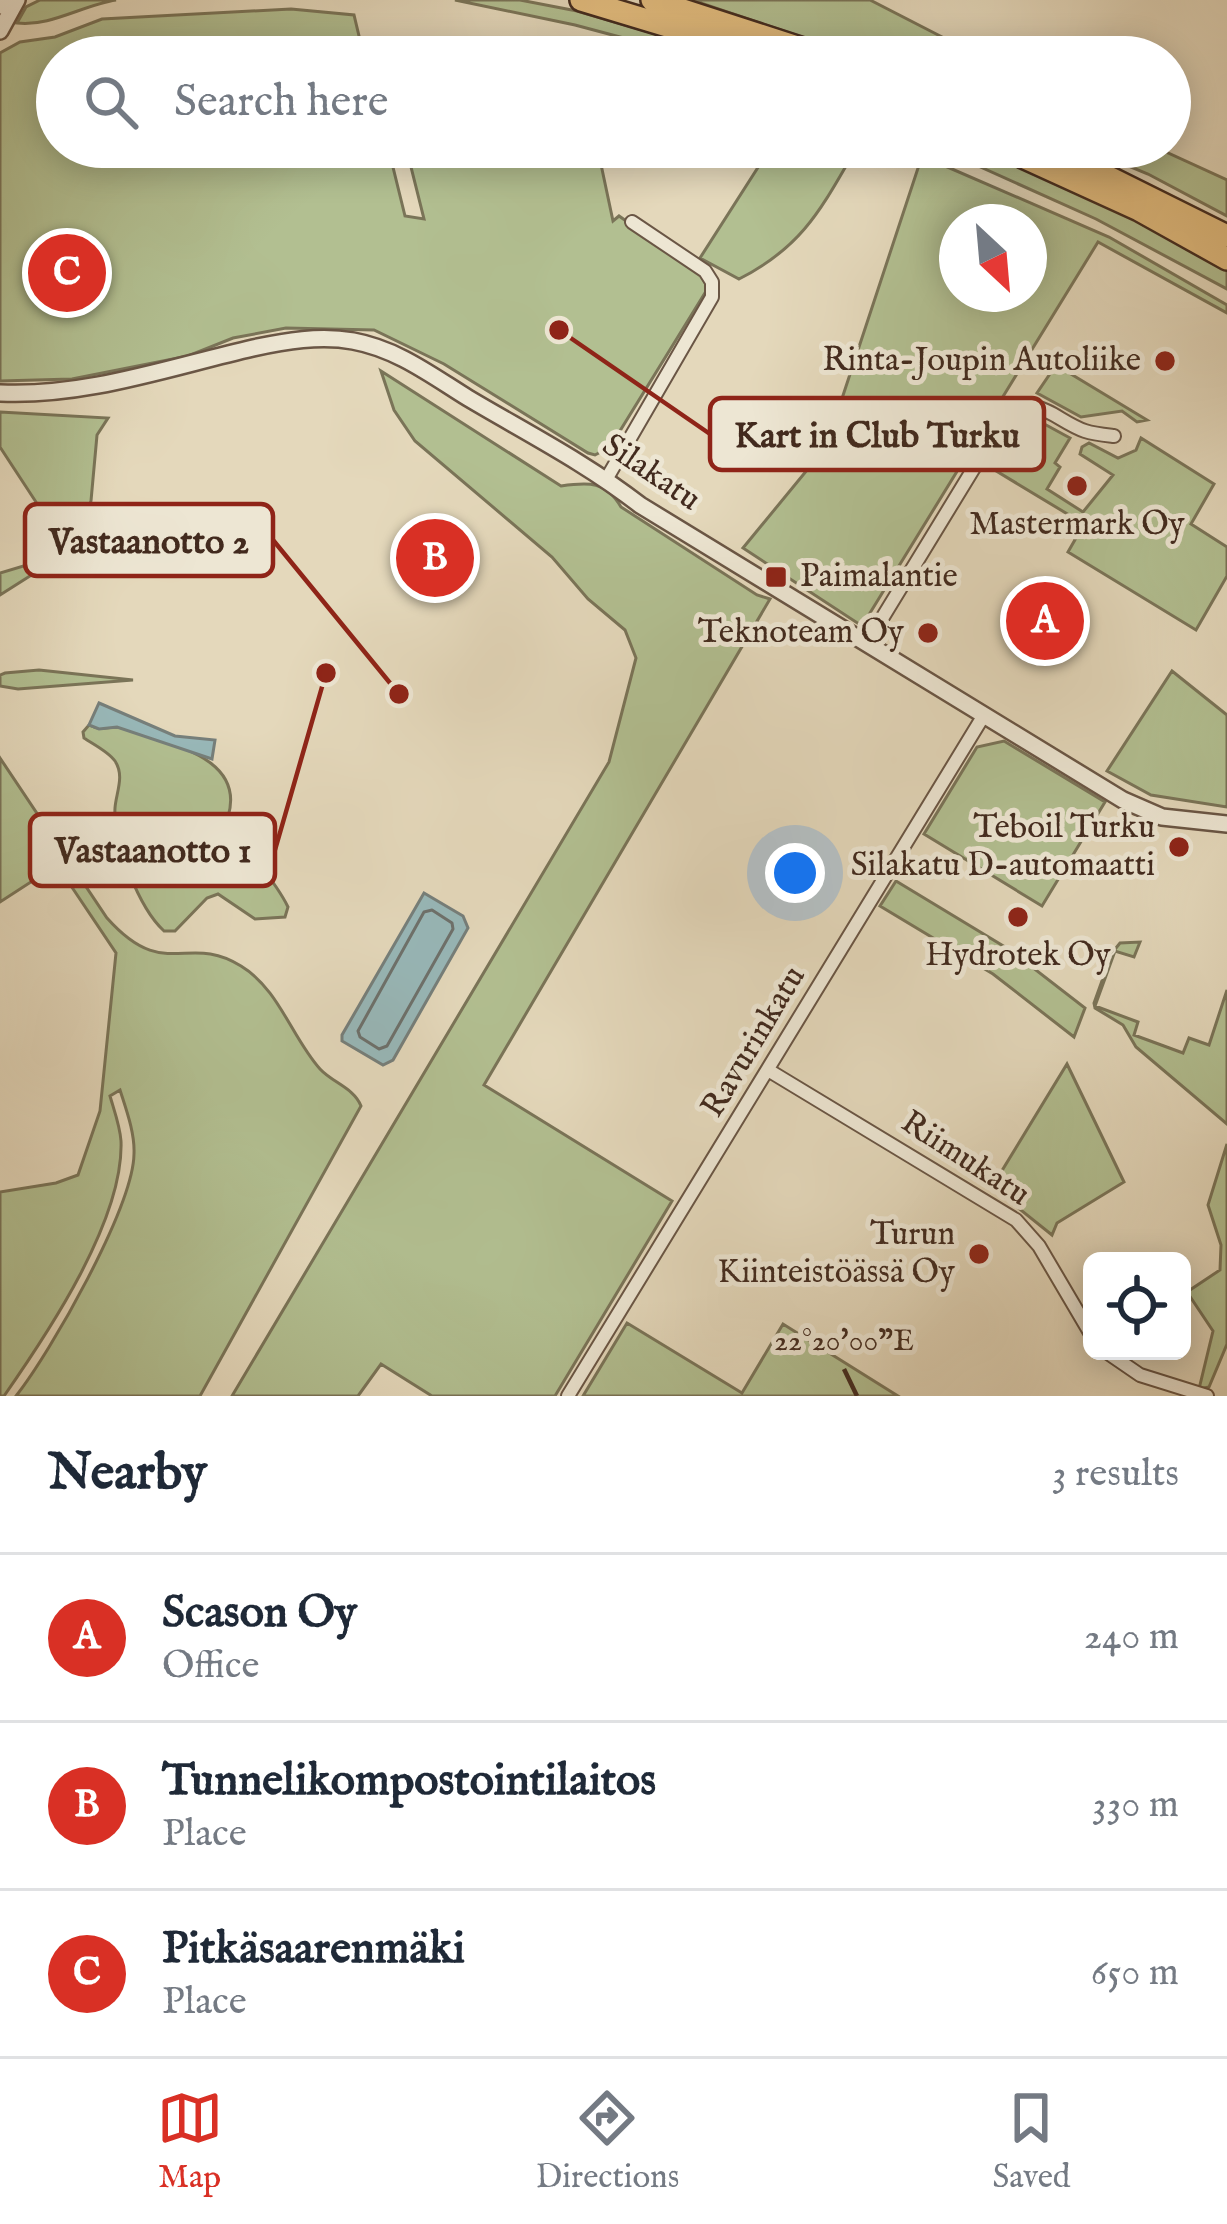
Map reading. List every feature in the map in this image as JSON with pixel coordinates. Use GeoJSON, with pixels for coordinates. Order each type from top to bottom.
{"type":"FeatureCollection","features":[{"type":"Feature","properties":{"kind":"highway"},"geometry":{"type":"LineString","coordinates":[[581,0],[700,36]]}},
{"type":"Feature","properties":{"kind":"highway"},"geometry":{"type":"LineString","coordinates":[[652,0],[764,36]]}},
{"type":"Feature","properties":{"kind":"highway"},"geometry":{"type":"LineString","coordinates":[[1047,168],[1139,210],[1227,259]]}},
{"type":"Feature","properties":{"kind":"highway"},"geometry":{"type":"LineString","coordinates":[[1090,168],[1227,236]]}},
{"type":"Feature","properties":{"kind":"street"},"geometry":{"type":"LineString","coordinates":[[0,31],[17,0]]}},
{"type":"Feature","properties":{"kind":"street"},"geometry":{"type":"LineString","coordinates":[[607,478],[712,297],[712,282],[705,271],[632,222]]}},
{"type":"Feature","properties":{"kind":"street","name":"Silakatu"},"geometry":{"type":"LineString","coordinates":[[0,393],[69,391],[296,340],[342,339],[397,355],[607,478],[640,505],[1123,800],[1162,817],[1227,824]]}},
{"type":"Feature","properties":{"kind":"street"},"geometry":{"type":"LineString","coordinates":[[867,643],[1005,417],[1029,405],[1045,408],[1084,431],[1114,436]]}},
{"type":"Feature","properties":{"kind":"street","name":"Ravurinkatu"},"geometry":{"type":"LineString","coordinates":[[568,1396],[984,715]]}},
{"type":"Feature","properties":{"kind":"street","name":"Riimukatu"},"geometry":{"type":"LineString","coordinates":[[768,1070],[1016,1220],[1039,1246],[1083,1321]]}},
{"type":"Feature","properties":{"kind":"street"},"geometry":{"type":"LineString","coordinates":[[1118,1360],[1140,1375],[1207,1396]]}},
{"type":"Feature","properties":{"kind":"green space"},"geometry":{"type":"Polygon","coordinates":[[[40,0],[116,0],[42,22],[17,23],[26,7],[40,0]]]}},
{"type":"Feature","properties":{"kind":"green space"},"geometry":{"type":"Polygon","coordinates":[[[455,0],[520,0],[663,36],[616,36],[455,0]]]}},
{"type":"Feature","properties":{"kind":"green space"},"geometry":{"type":"Polygon","coordinates":[[[692,0],[870,0],[940,36],[799,36],[692,0]]]}},
{"type":"Feature","properties":{"kind":"green space"},"geometry":{"type":"Polygon","coordinates":[[[291,9],[354,15],[359,36],[58,36],[102,19],[291,9]]]}},
{"type":"Feature","properties":{"kind":"green space"},"geometry":{"type":"Polygon","coordinates":[[[36,40],[36,168],[393,168],[405,216],[424,219],[411,168],[602,168],[613,221],[619,216],[700,273],[708,288],[610,447],[595,455],[444,364],[374,330],[286,328],[233,338],[188,356],[72,379],[0,381],[0,53],[36,40]]]}},
{"type":"Feature","properties":{"kind":"green space"},"geometry":{"type":"Polygon","coordinates":[[[1191,164],[1227,180],[1227,216],[1134,168],[1191,168],[1191,164]]]}},
{"type":"Feature","properties":{"kind":"green space"},"geometry":{"type":"Polygon","coordinates":[[[758,168],[844,168],[796,239],[761,266],[739,279],[700,258],[758,168]]]}},
{"type":"Feature","properties":{"kind":"green space"},"geometry":{"type":"Polygon","coordinates":[[[918,168],[950,168],[1033,204],[939,204],[939,312],[1047,312],[1047,210],[1109,237],[1227,305],[1227,313],[1098,242],[862,626],[743,548],[826,447],[918,168]]]}},
{"type":"Feature","properties":{"kind":"green space"},"geometry":{"type":"Polygon","coordinates":[[[983,168],[1026,168],[1106,204],[1227,269],[1227,289],[1096,219],[983,168]]]}},
{"type":"Feature","properties":{"kind":"green space"},"geometry":{"type":"Polygon","coordinates":[[[1056,365],[1147,420],[1137,422],[1122,411],[1081,417],[1037,393],[1056,365]]]}},
{"type":"Feature","properties":{"kind":"green space"},"geometry":{"type":"Polygon","coordinates":[[[381,371],[561,486],[603,488],[621,507],[770,599],[484,1085],[672,1201],[555,1396],[432,1396],[381,1364],[358,1396],[232,1396],[609,762],[636,658],[625,630],[588,599],[552,557],[415,441],[394,410],[381,371]]]}},
{"type":"Feature","properties":{"kind":"green space"},"geometry":{"type":"Polygon","coordinates":[[[0,412],[108,418],[97,435],[91,501],[74,548],[0,595],[0,573],[27,565],[44,539],[36,502],[0,447],[0,412]]]}},
{"type":"Feature","properties":{"kind":"green space"},"geometry":{"type":"Polygon","coordinates":[[[1037,420],[1070,438],[1047,489],[1083,512],[1113,475],[1080,454],[1089,443],[1118,458],[1136,450],[1141,438],[1214,484],[1191,524],[1227,547],[1227,576],[1196,630],[1068,552],[1084,524],[988,466],[1013,429],[1037,420]]]}},
{"type":"Feature","properties":{"kind":"green space"},"geometry":{"type":"Polygon","coordinates":[[[39,670],[133,680],[18,689],[0,686],[0,675],[39,670]]]}},
{"type":"Feature","properties":{"kind":"green space"},"geometry":{"type":"Polygon","coordinates":[[[1172,671],[1227,715],[1227,807],[1151,795],[1107,771],[1172,671]]]}},
{"type":"Feature","properties":{"kind":"green space"},"geometry":{"type":"Polygon","coordinates":[[[89,725],[121,728],[211,763],[228,785],[228,817],[288,907],[285,917],[255,919],[218,894],[207,898],[175,931],[164,931],[129,874],[116,822],[118,767],[109,754],[84,738],[89,725]]]}},
{"type":"Feature","properties":{"kind":"green space"},"geometry":{"type":"Polygon","coordinates":[[[1004,741],[1105,802],[1042,906],[924,834],[977,747],[1004,741]]]}},
{"type":"Feature","properties":{"kind":"green space"},"geometry":{"type":"Polygon","coordinates":[[[0,758],[107,918],[145,948],[161,953],[205,953],[241,966],[265,987],[320,1069],[361,1106],[200,1396],[16,1396],[68,1314],[120,1208],[134,1154],[120,1090],[110,1096],[120,1135],[119,1172],[97,1240],[41,1341],[0,1396],[0,1192],[78,1175],[100,1111],[116,953],[57,865],[0,902],[0,758]]]}},
{"type":"Feature","properties":{"kind":"green space"},"geometry":{"type":"Polygon","coordinates":[[[896,881],[1010,950],[1085,1008],[1074,1037],[993,974],[880,906],[896,881]]]}},
{"type":"Feature","properties":{"kind":"green space"},"geometry":{"type":"Polygon","coordinates":[[[1140,942],[1134,957],[1115,951],[1095,1006],[1138,1022],[1134,1035],[1183,1053],[1189,1038],[1209,1045],[1227,990],[1227,1124],[1136,1047],[1123,1025],[1095,1008],[1094,1003],[1112,953],[1120,943],[1140,942]]]}},
{"type":"Feature","properties":{"kind":"green space"},"geometry":{"type":"Polygon","coordinates":[[[1067,1064],[1124,1182],[1057,1223],[1052,1235],[992,1187],[1067,1064]]]}},
{"type":"Feature","properties":{"kind":"green space"},"geometry":{"type":"Polygon","coordinates":[[[1227,1144],[1227,1344],[1209,1387],[1199,1389],[1213,1331],[1191,1298],[1191,1289],[1220,1270],[1221,1245],[1208,1205],[1227,1144]]]}},
{"type":"Feature","properties":{"kind":"green space"},"geometry":{"type":"Polygon","coordinates":[[[627,1323],[742,1393],[783,1324],[898,1396],[583,1396],[627,1323]]]}},
{"type":"Feature","properties":{"kind":"water"},"geometry":{"type":"Polygon","coordinates":[[[99,703],[175,736],[215,740],[212,759],[117,727],[89,725],[99,703]]]}},
{"type":"Feature","properties":{"kind":"water"},"geometry":{"type":"Polygon","coordinates":[[[424,893],[463,916],[468,928],[393,1060],[383,1065],[342,1041],[342,1035],[424,893]]]}},
{"type":"Feature","properties":{"kind":"place","name":"Pitkäsaarenmäki"},"geometry":{"type":"Point","coordinates":[67,273]}},
{"type":"Feature","properties":{"kind":"place","name":"Kart in Club Turku"},"geometry":{"type":"Point","coordinates":[559,330]}},
{"type":"Feature","properties":{"kind":"place","name":"Rinta-Joupin Autoliike"},"geometry":{"type":"Point","coordinates":[1165,361]}},
{"type":"Feature","properties":{"kind":"place","name":"Mastermark Oy"},"geometry":{"type":"Point","coordinates":[1077,486]}},
{"type":"Feature","properties":{"kind":"place","name":"Tunnelikompostointilaitos"},"geometry":{"type":"Point","coordinates":[435,558]}},
{"type":"Feature","properties":{"kind":"place","name":"Paimalantie"},"geometry":{"type":"Point","coordinates":[776,577]}},
{"type":"Feature","properties":{"kind":"place","name":"Scason Oy"},"geometry":{"type":"Point","coordinates":[1045,621]}},
{"type":"Feature","properties":{"kind":"place","name":"Teknoteam Oy"},"geometry":{"type":"Point","coordinates":[928,633]}},
{"type":"Feature","properties":{"kind":"place","name":"Vastaanotto 1"},"geometry":{"type":"Point","coordinates":[326,673]}},
{"type":"Feature","properties":{"kind":"place","name":"Vastaanotto 2"},"geometry":{"type":"Point","coordinates":[399,694]}},
{"type":"Feature","properties":{"kind":"place","name":"Teboil Turku Silakatu D-automaatti"},"geometry":{"type":"Point","coordinates":[1179,847]}},
{"type":"Feature","properties":{"kind":"place","name":"Hydrotek Oy"},"geometry":{"type":"Point","coordinates":[1018,917]}},
{"type":"Feature","properties":{"kind":"place","name":"Turun Kiinteistöässä Oy"},"geometry":{"type":"Point","coordinates":[979,1254]}}]}
